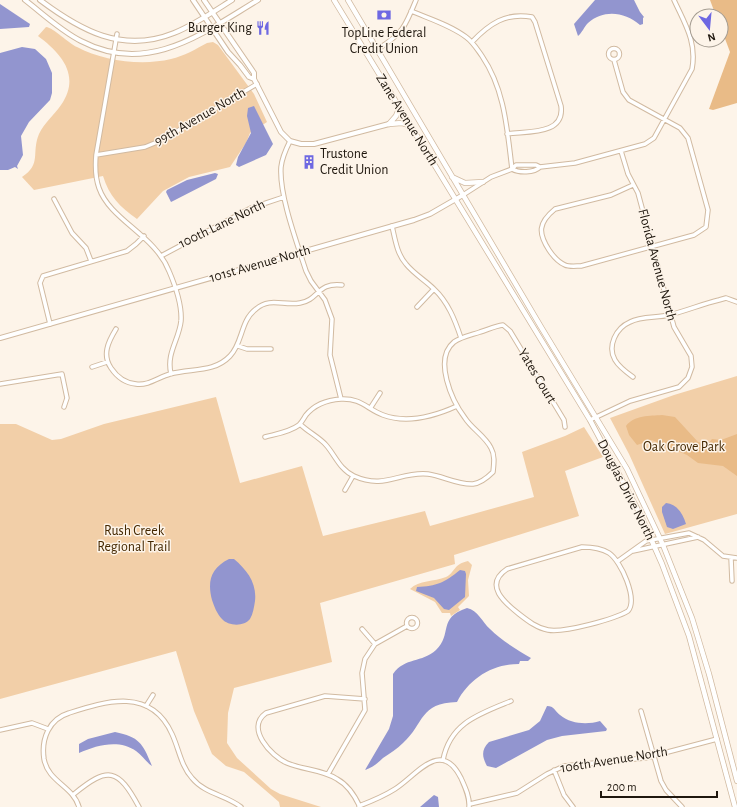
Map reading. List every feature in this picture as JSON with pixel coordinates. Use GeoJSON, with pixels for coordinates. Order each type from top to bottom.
{"type":"FeatureCollection","features":[{"type":"Feature","properties":{"kind":"main road","name":"Zane Avenue North"},"geometry":{"type":"LineString","coordinates":[[334,0],[399,109],[456,199]]}},
{"type":"Feature","properties":{"kind":"main road","name":"Zane Avenue North"},"geometry":{"type":"LineString","coordinates":[[348,0],[463,195]]}},
{"type":"Feature","properties":{"kind":"main road"},"geometry":{"type":"LineString","coordinates":[[390,124],[399,109]]}},
{"type":"Feature","properties":{"kind":"main road"},"geometry":{"type":"LineString","coordinates":[[390,124],[409,124]]}},
{"type":"Feature","properties":{"kind":"main road"},"geometry":{"type":"LineString","coordinates":[[452,177],[465,182],[483,182]]}},
{"type":"Feature","properties":{"kind":"main road","name":"Douglas Drive North"},"geometry":{"type":"LineString","coordinates":[[463,195],[627,469],[660,538],[700,645],[737,781]]}},
{"type":"Feature","properties":{"kind":"main road","name":"Douglas Drive North"},"geometry":{"type":"LineString","coordinates":[[456,199],[590,420],[616,466],[652,540],[679,607],[694,653],[735,807]]}},
{"type":"Feature","properties":{"kind":"street"},"geometry":{"type":"LineString","coordinates":[[25,0],[75,38],[90,45],[114,52],[140,54],[167,49],[188,42],[258,0]]}},
{"type":"Feature","properties":{"kind":"street"},"geometry":{"type":"LineString","coordinates":[[40,0],[78,26],[95,34],[140,40],[163,37],[182,30],[232,0]]}},
{"type":"Feature","properties":{"kind":"street"},"geometry":{"type":"LineString","coordinates":[[193,0],[210,29],[249,77],[254,79]]}},
{"type":"Feature","properties":{"kind":"street"},"geometry":{"type":"LineString","coordinates":[[204,0],[254,73],[254,79],[281,132],[290,141],[301,144],[314,144],[390,124]]}},
{"type":"Feature","properties":{"kind":"street"},"geometry":{"type":"LineString","coordinates":[[378,49],[400,32],[416,0]]}},
{"type":"Feature","properties":{"kind":"street","name":"101st Avenue North"},"geometry":{"type":"LineString","coordinates":[[0,338],[300,253],[430,214],[483,182],[512,169],[516,165],[536,164],[540,167],[575,163],[645,144],[654,138],[666,120],[692,69],[694,48],[674,0]]}},
{"type":"Feature","properties":{"kind":"street"},"geometry":{"type":"LineString","coordinates":[[411,11],[447,25],[472,42],[486,62],[498,84],[503,103],[512,169]]}},
{"type":"Feature","properties":{"kind":"street"},"geometry":{"type":"LineString","coordinates":[[472,42],[488,26],[496,21],[520,16],[532,18],[535,22],[562,106],[562,116],[559,123],[549,128],[507,134]]}},
{"type":"Feature","properties":{"kind":"street"},"geometry":{"type":"LineString","coordinates":[[117,37],[96,155],[95,174],[99,189],[106,202],[144,236],[161,256],[170,271],[180,310],[181,322],[170,352],[169,367],[171,374]]}},
{"type":"Feature","properties":{"kind":"street"},"geometry":{"type":"LineString","coordinates":[[614,60],[623,92],[629,100],[680,128],[690,143],[708,210],[706,227],[694,235],[581,266],[566,266],[552,256],[542,239],[541,230],[543,221],[555,209],[611,195],[633,185]]}},
{"type":"Feature","properties":{"kind":"street","name":"99th Avenue North"},"geometry":{"type":"LineString","coordinates":[[96,155],[145,147],[162,140],[257,84]]}},
{"type":"Feature","properties":{"kind":"street"},"geometry":{"type":"LineString","coordinates":[[290,141],[285,152],[281,168],[284,196],[306,271],[318,292],[325,300],[332,319],[330,355],[342,399]]}},
{"type":"Feature","properties":{"kind":"street","name":"Florida Avenue North"},"geometry":{"type":"LineString","coordinates":[[596,416],[630,401],[678,387],[688,378],[692,367],[691,356],[678,334],[671,315],[638,193],[633,185],[621,151]]}},
{"type":"Feature","properties":{"kind":"street","name":"100th Lane North"},"geometry":{"type":"LineString","coordinates":[[161,256],[251,208],[284,196]]}},
{"type":"Feature","properties":{"kind":"street"},"geometry":{"type":"LineString","coordinates":[[54,199],[72,233],[86,248],[91,261]]}},
{"type":"Feature","properties":{"kind":"street"},"geometry":{"type":"LineString","coordinates":[[300,424],[326,445],[343,468],[353,476],[367,481],[382,482],[408,476],[428,474],[465,484],[474,484],[489,476],[493,472],[494,457],[491,446],[471,426],[457,406],[444,369],[444,362],[449,348],[461,338],[455,321],[444,300],[405,263],[397,248],[392,226]]}},
{"type":"Feature","properties":{"kind":"street"},"geometry":{"type":"LineString","coordinates":[[50,324],[44,302],[41,278],[48,273],[130,249],[144,236]]}},
{"type":"Feature","properties":{"kind":"street"},"geometry":{"type":"LineString","coordinates":[[116,329],[110,339],[106,352],[107,362],[114,374],[124,381],[130,383],[146,383],[171,374],[208,369],[220,365],[230,357],[238,346],[244,324],[249,315],[257,308],[275,302],[300,303],[308,301],[326,286],[342,285]]}},
{"type":"Feature","properties":{"kind":"street"},"geometry":{"type":"LineString","coordinates":[[417,307],[434,289]]}},
{"type":"Feature","properties":{"kind":"street"},"geometry":{"type":"LineString","coordinates":[[632,377],[619,366],[612,353],[614,339],[618,332],[630,322],[638,319],[654,319],[671,315],[726,298],[737,302]]}},
{"type":"Feature","properties":{"kind":"street","name":"Yates Court"},"geometry":{"type":"LineString","coordinates":[[461,338],[498,326],[505,326],[564,420],[565,427]]}},
{"type":"Feature","properties":{"kind":"street"},"geometry":{"type":"LineString","coordinates":[[238,346],[247,349],[271,349]]}},
{"type":"Feature","properties":{"kind":"street"},"geometry":{"type":"LineString","coordinates":[[92,367],[107,362]]}},
{"type":"Feature","properties":{"kind":"street"},"geometry":{"type":"LineString","coordinates":[[0,384],[38,376],[62,374],[67,398],[64,407]]}},
{"type":"Feature","properties":{"kind":"street"},"geometry":{"type":"LineString","coordinates":[[128,388],[130,383]]}},
{"type":"Feature","properties":{"kind":"street"},"geometry":{"type":"LineString","coordinates":[[371,407],[380,392]]}},
{"type":"Feature","properties":{"kind":"street"},"geometry":{"type":"LineString","coordinates":[[265,437],[289,430],[300,424],[312,409],[320,403],[342,399],[352,400],[371,407],[382,415],[394,418],[410,419],[442,414],[457,406]]}},
{"type":"Feature","properties":{"kind":"street"},"geometry":{"type":"LineString","coordinates":[[590,420],[596,416]]}},
{"type":"Feature","properties":{"kind":"street"},"geometry":{"type":"LineString","coordinates":[[345,490],[353,476]]}},
{"type":"Feature","properties":{"kind":"street"},"geometry":{"type":"LineString","coordinates":[[618,561],[646,541],[684,533],[692,533],[699,537],[720,554],[731,558],[737,558]]}},
{"type":"Feature","properties":{"kind":"street"},"geometry":{"type":"LineString","coordinates":[[633,551],[688,538],[699,537]]}},
{"type":"Feature","properties":{"kind":"street"},"geometry":{"type":"LineString","coordinates":[[582,547],[592,547],[604,551],[618,561],[631,596],[631,607],[621,614],[568,630],[550,630],[534,625],[506,604],[498,591],[498,580],[502,573],[507,569],[582,547]]}},
{"type":"Feature","properties":{"kind":"street"},"geometry":{"type":"LineString","coordinates":[[731,558],[732,581]]}},
{"type":"Feature","properties":{"kind":"street"},"geometry":{"type":"LineString","coordinates":[[328,774],[363,714],[366,706],[362,668],[365,659],[375,644],[407,626]]}},
{"type":"Feature","properties":{"kind":"street"},"geometry":{"type":"LineString","coordinates":[[362,629],[375,644]]}},
{"type":"Feature","properties":{"kind":"street"},"geometry":{"type":"LineString","coordinates":[[146,706],[153,695]]}},
{"type":"Feature","properties":{"kind":"street"},"geometry":{"type":"LineString","coordinates":[[365,698],[321,697],[270,712],[263,715],[259,721],[258,735],[280,759],[291,765],[328,774],[344,784],[360,806],[396,788],[424,765],[442,760],[457,771],[466,790],[470,805]]}},
{"type":"Feature","properties":{"kind":"street"},"geometry":{"type":"LineString","coordinates":[[79,807],[74,794],[55,782],[49,772],[45,761],[44,752],[48,729],[51,723],[60,716],[106,702],[131,701],[146,706],[160,716],[169,727],[184,766],[196,783],[208,791],[228,799],[241,807]]}},
{"type":"Feature","properties":{"kind":"street"},"geometry":{"type":"LineString","coordinates":[[442,760],[448,743],[459,728],[475,716],[511,701]]}},
{"type":"Feature","properties":{"kind":"street"},"geometry":{"type":"LineString","coordinates":[[641,711],[664,786],[682,807]]}},
{"type":"Feature","properties":{"kind":"street"},"geometry":{"type":"LineString","coordinates":[[0,730],[32,723],[48,729]]}},
{"type":"Feature","properties":{"kind":"street","name":"106th Avenue North"},"geometry":{"type":"LineString","coordinates":[[470,805],[517,793],[554,770],[571,765],[637,760],[717,739]]}},
{"type":"Feature","properties":{"kind":"street"},"geometry":{"type":"LineString","coordinates":[[554,770],[564,795],[573,807]]}},
{"type":"Feature","properties":{"kind":"street"},"geometry":{"type":"LineString","coordinates":[[74,794],[92,780],[108,775],[124,782],[139,807]]}},
{"type":"Feature","properties":{"kind":"green space"},"geometry":{"type":"Polygon","coordinates":[[[710,0],[737,0],[737,103],[713,110],[709,109],[730,52],[728,48],[729,8],[713,8],[710,0]]]}},
{"type":"Feature","properties":{"kind":"green space"},"geometry":{"type":"Polygon","coordinates":[[[46,27],[53,30],[73,45],[87,52],[123,61],[148,62],[176,58],[207,43],[213,42],[218,45],[254,94],[267,122],[250,133],[246,143],[230,167],[189,177],[163,191],[137,219],[125,210],[112,195],[103,176],[34,190],[22,177],[28,172],[34,163],[39,134],[61,105],[67,94],[69,85],[69,75],[61,58],[55,50],[38,36],[46,27]]]}},
{"type":"Feature","properties":{"kind":"green space","name":"Oak Grove Park"},"geometry":{"type":"Polygon","coordinates":[[[737,376],[737,514],[665,534],[629,454],[610,418],[674,395],[737,376]]]}},
{"type":"Feature","properties":{"kind":"green space","name":"Rush Creek Regional Trail"},"geometry":{"type":"Polygon","coordinates":[[[216,397],[240,483],[302,466],[323,536],[425,511],[430,526],[534,497],[522,452],[565,436],[584,427],[603,457],[565,471],[579,516],[454,555],[455,564],[320,603],[332,662],[234,688],[228,713],[227,743],[237,758],[271,789],[280,794],[321,807],[280,807],[279,802],[244,772],[226,766],[212,754],[194,711],[176,651],[0,699],[0,424],[16,424],[52,440],[61,439],[104,424],[216,397]]]}},
{"type":"Feature","properties":{"kind":"green space"},"geometry":{"type":"Polygon","coordinates":[[[662,415],[675,417],[698,442],[708,444],[712,439],[721,440],[737,434],[737,476],[723,466],[698,463],[687,455],[652,440],[637,445],[629,435],[626,426],[629,422],[647,416],[662,415]]]}},
{"type":"Feature","properties":{"kind":"green space"},"geometry":{"type":"Polygon","coordinates":[[[468,561],[472,565],[468,580],[469,596],[458,607],[460,610],[451,616],[450,613],[442,613],[435,602],[410,589],[418,584],[446,577],[457,566],[468,561]]]}},
{"type":"Feature","properties":{"kind":"water"},"geometry":{"type":"Polygon","coordinates":[[[595,0],[634,0],[644,17],[643,24],[640,25],[628,17],[621,15],[608,14],[588,23],[578,36],[574,24],[595,0]]]}},
{"type":"Feature","properties":{"kind":"water"},"geometry":{"type":"Polygon","coordinates":[[[0,4],[30,24],[29,27],[0,29],[0,4]]]}},
{"type":"Feature","properties":{"kind":"water"},"geometry":{"type":"Polygon","coordinates":[[[22,47],[35,49],[46,59],[52,73],[52,93],[50,100],[29,122],[21,136],[23,155],[17,166],[18,169],[15,167],[8,170],[0,170],[0,53],[22,47]]]}},
{"type":"Feature","properties":{"kind":"water"},"geometry":{"type":"Polygon","coordinates":[[[254,106],[273,144],[266,155],[239,167],[236,165],[238,157],[251,133],[247,116],[248,108],[254,106]]]}},
{"type":"Feature","properties":{"kind":"water"},"geometry":{"type":"Polygon","coordinates":[[[215,173],[218,174],[216,179],[171,202],[166,192],[167,190],[187,180],[215,173]]]}},
{"type":"Feature","properties":{"kind":"water"},"geometry":{"type":"Polygon","coordinates":[[[666,503],[673,505],[679,510],[686,524],[673,529],[667,527],[662,512],[662,507],[666,503]]]}},
{"type":"Feature","properties":{"kind":"water"},"geometry":{"type":"Polygon","coordinates":[[[229,559],[234,559],[247,572],[253,583],[255,594],[255,601],[250,619],[247,622],[236,625],[228,623],[219,615],[212,600],[210,587],[210,581],[214,571],[229,559]]]}},
{"type":"Feature","properties":{"kind":"water"},"geometry":{"type":"Polygon","coordinates":[[[460,570],[465,571],[466,574],[465,597],[449,610],[444,609],[434,598],[416,591],[417,587],[430,586],[440,583],[460,570]]]}},
{"type":"Feature","properties":{"kind":"water"},"geometry":{"type":"Polygon","coordinates":[[[467,608],[474,611],[499,637],[531,658],[528,661],[520,661],[519,664],[500,667],[482,674],[468,686],[457,702],[445,703],[429,710],[410,736],[401,745],[375,765],[365,770],[389,729],[393,716],[393,674],[408,662],[425,657],[436,650],[444,638],[448,621],[458,612],[467,608]]]}},
{"type":"Feature","properties":{"kind":"water"},"geometry":{"type":"Polygon","coordinates":[[[547,706],[553,708],[564,718],[574,722],[590,723],[600,721],[607,729],[606,731],[562,736],[547,740],[496,768],[487,766],[483,754],[489,742],[529,730],[540,721],[547,706]]]}},
{"type":"Feature","properties":{"kind":"water"},"geometry":{"type":"Polygon","coordinates":[[[115,732],[130,736],[140,743],[152,766],[136,751],[122,745],[108,744],[79,753],[79,744],[88,739],[115,732]]]}},
{"type":"Feature","properties":{"kind":"water"},"geometry":{"type":"Polygon","coordinates":[[[434,795],[438,797],[439,807],[420,807],[434,795]]]}},
{"type":"Feature","properties":{"kind":"place","name":"TopLine Federal Credit Union"},"geometry":{"type":"Point","coordinates":[384,15]}},
{"type":"Feature","properties":{"kind":"place","name":"Burger King"},"geometry":{"type":"Point","coordinates":[263,28]}},
{"type":"Feature","properties":{"kind":"place","name":"Trustone Credit Union"},"geometry":{"type":"Point","coordinates":[309,162]}}]}
